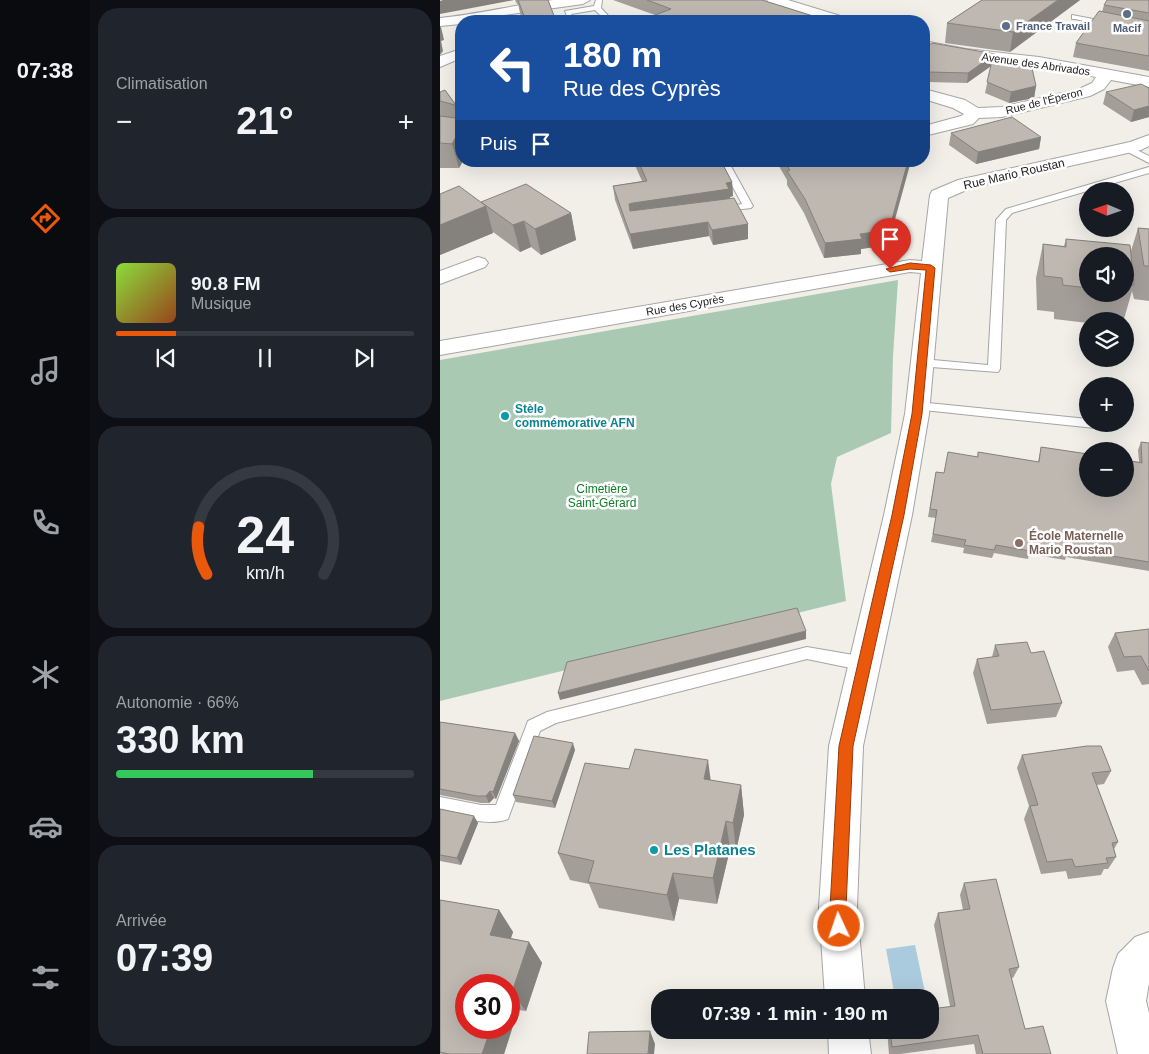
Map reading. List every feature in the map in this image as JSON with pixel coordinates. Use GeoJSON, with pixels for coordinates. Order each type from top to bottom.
{"type":"FeatureCollection","features":[{"type":"Feature","properties":{"kind":"street"},"geometry":{"type":"LineString","coordinates":[[491,15],[503,11],[583,0]]}},
{"type":"Feature","properties":{"kind":"street"},"geometry":{"type":"LineString","coordinates":[[774,0],[823,15]]}},
{"type":"Feature","properties":{"kind":"street"},"geometry":{"type":"LineString","coordinates":[[440,22],[455,21]]}},
{"type":"Feature","properties":{"kind":"street","name":"Avenue des Abrivados"},"geometry":{"type":"LineString","coordinates":[[930,46],[966,54],[1038,62],[1149,82]]}},
{"type":"Feature","properties":{"kind":"street"},"geometry":{"type":"LineString","coordinates":[[440,62],[455,56]]}},
{"type":"Feature","properties":{"kind":"street","name":"Rue de l'Éperon"},"geometry":{"type":"LineString","coordinates":[[930,96],[960,104],[975,113],[1002,112],[1084,93],[1098,86],[1104,78],[1104,74]]}},
{"type":"Feature","properties":{"kind":"street","name":"Rue de l'Éperon"},"geometry":{"type":"LineString","coordinates":[[930,129],[967,120],[975,113]]}},
{"type":"Feature","properties":{"kind":"street","name":"Rue Mario Roustan"},"geometry":{"type":"LineString","coordinates":[[844,989],[838,908],[846,746],[898,515],[918,406],[939,195],[965,184],[1142,149]]}},
{"type":"Feature","properties":{"kind":"street"},"geometry":{"type":"LineString","coordinates":[[440,278],[478,263]]}},
{"type":"Feature","properties":{"kind":"street","name":"Rue des Cyprès"},"geometry":{"type":"LineString","coordinates":[[440,348],[910,266],[931,268]]}},
{"type":"Feature","properties":{"kind":"street"},"geometry":{"type":"LineString","coordinates":[[1139,1054],[1126,1001],[1132,968],[1149,951]]}},
{"type":"Feature","properties":{"kind":"street"},"geometry":{"type":"LineString","coordinates":[[849,1039],[850,1054]]}},
{"type":"Feature","properties":{"kind":"lane"},"geometry":{"type":"LineString","coordinates":[[569,15],[567,12],[598,4],[606,15]]}},
{"type":"Feature","properties":{"kind":"lane"},"geometry":{"type":"LineString","coordinates":[[1075,17],[1121,26]]}},
{"type":"Feature","properties":{"kind":"lane"},"geometry":{"type":"LineString","coordinates":[[710,211],[748,206],[726,167]]}},
{"type":"Feature","properties":{"kind":"lane"},"geometry":{"type":"LineString","coordinates":[[922,363],[994,369],[1001,220],[1004,214],[1149,170]]}},
{"type":"Feature","properties":{"kind":"lane"},"geometry":{"type":"LineString","coordinates":[[918,406],[1079,422]]}},
{"type":"Feature","properties":{"kind":"lane"},"geometry":{"type":"LineString","coordinates":[[440,805],[481,813],[502,812],[534,726],[553,717],[807,653],[864,664]]}},
{"type":"Feature","properties":{"kind":"green space","name":"Cimetière Saint-Gérard"},"geometry":{"type":"Polygon","coordinates":[[[898,280],[893,356],[891,433],[837,457],[831,484],[846,601],[440,701],[440,360],[898,280]]]}},
{"type":"Feature","properties":{"kind":"water"},"geometry":{"type":"Polygon","coordinates":[[[915,945],[924,989],[894,989],[886,949],[915,945]]]}},
{"type":"Feature","properties":{"kind":"building"},"geometry":{"type":"Polygon","coordinates":[[[518,0],[548,0],[554,15],[524,15],[518,0]]]}},
{"type":"Feature","properties":{"kind":"building"},"geometry":{"type":"Polygon","coordinates":[[[647,0],[762,0],[810,15],[655,15],[671,9],[647,0]]]}},
{"type":"Feature","properties":{"kind":"building"},"geometry":{"type":"Polygon","coordinates":[[[982,0],[1058,0],[1013,32],[947,23],[982,0]]]}},
{"type":"Feature","properties":{"kind":"building"},"geometry":{"type":"Polygon","coordinates":[[[1107,0],[1149,0],[1149,13],[1104,5],[1107,0]]]}},
{"type":"Feature","properties":{"kind":"building"},"geometry":{"type":"Polygon","coordinates":[[[1099,11],[1149,21],[1149,56],[1076,43],[1099,11]]]}},
{"type":"Feature","properties":{"kind":"building"},"geometry":{"type":"Polygon","coordinates":[[[932,43],[995,54],[968,73],[930,72],[930,44],[932,43]]]}},
{"type":"Feature","properties":{"kind":"building"},"geometry":{"type":"Polygon","coordinates":[[[992,61],[1032,68],[1036,86],[1011,92],[987,82],[992,61]]]}},
{"type":"Feature","properties":{"kind":"building"},"geometry":{"type":"Polygon","coordinates":[[[1141,84],[1149,88],[1149,106],[1134,110],[1106,92],[1141,84]]]}},
{"type":"Feature","properties":{"kind":"building"},"geometry":{"type":"Polygon","coordinates":[[[445,90],[455,105],[440,101],[440,92],[445,90]]]}},
{"type":"Feature","properties":{"kind":"building"},"geometry":{"type":"Polygon","coordinates":[[[440,116],[455,118],[455,139],[452,144],[440,143],[440,116]]]}},
{"type":"Feature","properties":{"kind":"building"},"geometry":{"type":"Polygon","coordinates":[[[1012,117],[1041,137],[978,152],[951,133],[1012,117]]]}},
{"type":"Feature","properties":{"kind":"building"},"geometry":{"type":"Polygon","coordinates":[[[641,167],[724,167],[732,182],[726,183],[729,189],[633,203],[629,204],[630,211],[734,198],[748,224],[712,230],[708,222],[630,234],[613,186],[647,181],[641,167]]]}},
{"type":"Feature","properties":{"kind":"building"},"geometry":{"type":"Polygon","coordinates":[[[788,167],[906,167],[889,230],[860,234],[862,239],[825,243],[805,199],[787,171],[790,170],[788,167]]]}},
{"type":"Feature","properties":{"kind":"building"},"geometry":{"type":"Polygon","coordinates":[[[526,184],[571,213],[535,229],[524,221],[513,225],[481,202],[526,184]]]}},
{"type":"Feature","properties":{"kind":"building"},"geometry":{"type":"Polygon","coordinates":[[[459,186],[486,206],[440,225],[440,194],[459,186]]]}},
{"type":"Feature","properties":{"kind":"building"},"geometry":{"type":"Polygon","coordinates":[[[1138,228],[1149,229],[1149,266],[1144,266],[1138,228]]]}},
{"type":"Feature","properties":{"kind":"building"},"geometry":{"type":"Polygon","coordinates":[[[1066,239],[1130,245],[1130,247],[1079,247],[1079,287],[1063,285],[1062,278],[1044,276],[1043,244],[1066,247],[1066,239]]]}},
{"type":"Feature","properties":{"kind":"building"},"geometry":{"type":"Polygon","coordinates":[[[1141,442],[1149,443],[1149,562],[1068,549],[1068,552],[1031,546],[1030,551],[996,545],[994,550],[964,545],[966,540],[933,534],[937,510],[930,509],[936,472],[944,473],[948,452],[978,457],[978,452],[1039,462],[1041,447],[1079,453],[1079,497],[1134,497],[1134,462],[1142,463],[1141,442]]]}},
{"type":"Feature","properties":{"kind":"building"},"geometry":{"type":"Polygon","coordinates":[[[797,608],[806,631],[558,693],[567,662],[797,608]]]}},
{"type":"Feature","properties":{"kind":"building"},"geometry":{"type":"Polygon","coordinates":[[[1149,629],[1149,671],[1141,656],[1124,657],[1115,633],[1149,629]]]}},
{"type":"Feature","properties":{"kind":"building"},"geometry":{"type":"Polygon","coordinates":[[[1027,642],[1031,653],[1044,651],[1062,703],[991,710],[977,659],[999,656],[995,645],[1027,642]]]}},
{"type":"Feature","properties":{"kind":"building"},"geometry":{"type":"Polygon","coordinates":[[[440,722],[515,733],[493,792],[490,791],[486,796],[477,796],[440,789],[440,722]]]}},
{"type":"Feature","properties":{"kind":"building"},"geometry":{"type":"Polygon","coordinates":[[[534,736],[573,743],[552,801],[513,795],[534,736]]]}},
{"type":"Feature","properties":{"kind":"building"},"geometry":{"type":"Polygon","coordinates":[[[1087,746],[1101,746],[1111,771],[1092,773],[1118,842],[1112,843],[1116,857],[1106,858],[1108,863],[1075,867],[1072,859],[1047,862],[1030,806],[1038,805],[1022,755],[1087,746]]]}},
{"type":"Feature","properties":{"kind":"building","name":"Les Platanes"},"geometry":{"type":"Polygon","coordinates":[[[635,749],[708,760],[704,779],[741,785],[733,823],[726,821],[713,878],[673,873],[667,895],[588,882],[594,861],[558,853],[585,763],[629,769],[635,749]]]}},
{"type":"Feature","properties":{"kind":"building"},"geometry":{"type":"Polygon","coordinates":[[[440,809],[474,816],[457,858],[440,855],[440,809]]]}},
{"type":"Feature","properties":{"kind":"building"},"geometry":{"type":"Polygon","coordinates":[[[996,879],[1019,967],[1009,969],[1025,1029],[1043,1026],[1051,1054],[983,1054],[978,1035],[892,1047],[891,1039],[939,1039],[939,1008],[955,1006],[938,913],[970,909],[964,883],[996,879]]]}},
{"type":"Feature","properties":{"kind":"building"},"geometry":{"type":"Polygon","coordinates":[[[440,900],[499,910],[490,935],[529,942],[518,974],[455,974],[455,1039],[487,1039],[482,1054],[449,1054],[440,1052],[440,900]]]}},
{"type":"Feature","properties":{"kind":"building"},"geometry":{"type":"Polygon","coordinates":[[[650,1031],[648,1054],[587,1054],[589,1032],[650,1031]]]}},
{"type":"Feature","properties":{"kind":"place","name":"Macif"},"geometry":{"type":"Point","coordinates":[1127,14]}},
{"type":"Feature","properties":{"kind":"place","name":"France Travail"},"geometry":{"type":"Point","coordinates":[1006,26]}},
{"type":"Feature","properties":{"kind":"place","name":"Stèle commémorative AFN"},"geometry":{"type":"Point","coordinates":[505,416]}},
{"type":"Feature","properties":{"kind":"place","name":"École Maternelle Mario Roustan"},"geometry":{"type":"Point","coordinates":[1019,543]}},
{"type":"Feature","properties":{"kind":"place","name":"Les Platanes"},"geometry":{"type":"Point","coordinates":[654,850]}},
{"type":"Feature","properties":{"kind":"route"},"geometry":{"type":"LineString","coordinates":[[839,926],[838,908],[846,746],[898,515],[917,414],[931,268],[910,266],[890,269]]}}]}
